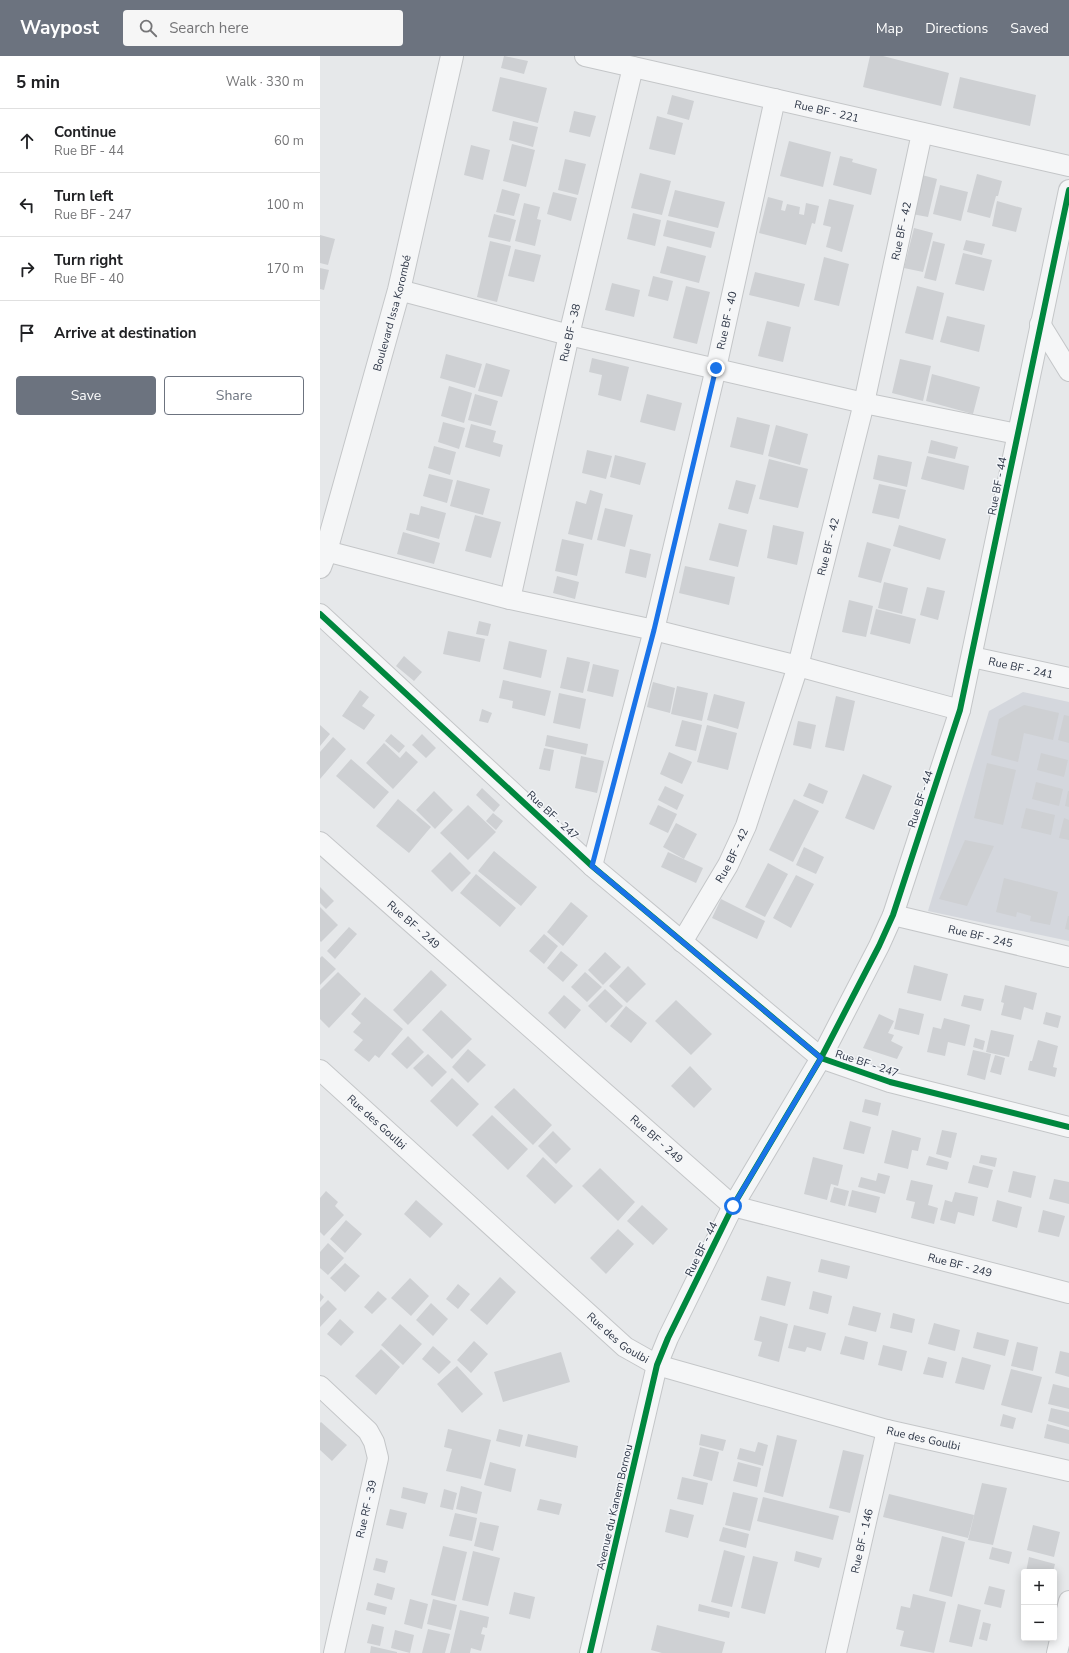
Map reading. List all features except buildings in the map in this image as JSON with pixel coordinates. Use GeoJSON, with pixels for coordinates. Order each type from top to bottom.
{"type":"FeatureCollection","features":[{"type":"Feature","properties":{"kind":"street","name":"Boulevard Issa Korombé"},"geometry":{"type":"LineString","coordinates":[[323,559],[399,290],[452,56]]}},
{"type":"Feature","properties":{"kind":"street","name":"Rue BF - 221"},"geometry":{"type":"LineString","coordinates":[[585,56],[1069,166]]}},
{"type":"Feature","properties":{"kind":"street","name":"Rue BF - 38"},"geometry":{"type":"LineString","coordinates":[[510,599],[569,335],[633,67]]}},
{"type":"Feature","properties":{"kind":"street","name":"Rue BF - 40"},"geometry":{"type":"LineString","coordinates":[[592,866],[654,630],[716,368],[775,99]]}},
{"type":"Feature","properties":{"kind":"street","name":"Rue BF - 42"},"geometry":{"type":"LineString","coordinates":[[682,942],[728,865],[746,826],[798,666],[864,403],[922,133]]}},
{"type":"Feature","properties":{"kind":"street","name":"Rue BF - 44"},"geometry":{"type":"LineString","coordinates":[[657,1365],[668,1338],[733,1206],[821,1058],[879,946],[893,915],[960,710],[1069,190]]}},
{"type":"Feature","properties":{"kind":"street"},"geometry":{"type":"LineString","coordinates":[[399,290],[569,335],[864,403],[1017,434]]}},
{"type":"Feature","properties":{"kind":"street"},"geometry":{"type":"LineString","coordinates":[[1040,324],[1069,371]]}},
{"type":"Feature","properties":{"kind":"street"},"geometry":{"type":"LineString","coordinates":[[323,559],[654,630],[798,666],[960,710]]}},
{"type":"Feature","properties":{"kind":"street","name":"Rue BF - 247"},"geometry":{"type":"LineString","coordinates":[[320,614],[592,866],[821,1058],[890,1082],[1069,1127]]}},
{"type":"Feature","properties":{"kind":"street","name":"Rue BF - 241"},"geometry":{"type":"LineString","coordinates":[[972,657],[1069,678]]}},
{"type":"Feature","properties":{"kind":"street","name":"Rue BF - 249"},"geometry":{"type":"LineString","coordinates":[[320,842],[733,1206],[1069,1293]]}},
{"type":"Feature","properties":{"kind":"street","name":"Rue BF - 245"},"geometry":{"type":"LineString","coordinates":[[893,915],[1069,957]]}},
{"type":"Feature","properties":{"kind":"street","name":"Rue des Goulbi"},"geometry":{"type":"LineString","coordinates":[[320,1070],[626,1347],[657,1365],[887,1430],[1069,1471]]}},
{"type":"Feature","properties":{"kind":"street","name":"Avenue du Kanem Bornou"},"geometry":{"type":"LineString","coordinates":[[590,1653],[657,1365]]}},
{"type":"Feature","properties":{"kind":"street","name":"Rue RF - 39"},"geometry":{"type":"LineString","coordinates":[[320,1386],[368,1432],[374,1442],[378,1458],[334,1653]]}},
{"type":"Feature","properties":{"kind":"street","name":"Rue BF - 146"},"geometry":{"type":"LineString","coordinates":[[836,1653],[887,1430]]}},
{"type":"Feature","properties":{"kind":"street"},"geometry":{"type":"LineString","coordinates":[[1057,1653],[1069,1601]]}},
{"type":"Feature","properties":{"kind":"shaded area"},"geometry":{"type":"Polygon","coordinates":[[[1023,692],[1069,702],[1069,941],[928,911],[989,711],[1023,692]]]}},
{"type":"Feature","properties":{"kind":"cycle path"},"geometry":{"type":"LineString","coordinates":[[590,1653],[657,1365],[668,1338],[733,1206],[821,1058],[879,946],[893,915],[960,710],[1069,190]]}},
{"type":"Feature","properties":{"kind":"cycle path"},"geometry":{"type":"LineString","coordinates":[[320,614],[592,866],[821,1058],[890,1082],[1069,1127]]}},
{"type":"Feature","properties":{"kind":"route"},"geometry":{"type":"LineString","coordinates":[[716,368],[654,630],[592,866],[821,1058],[733,1206]]}}]}
